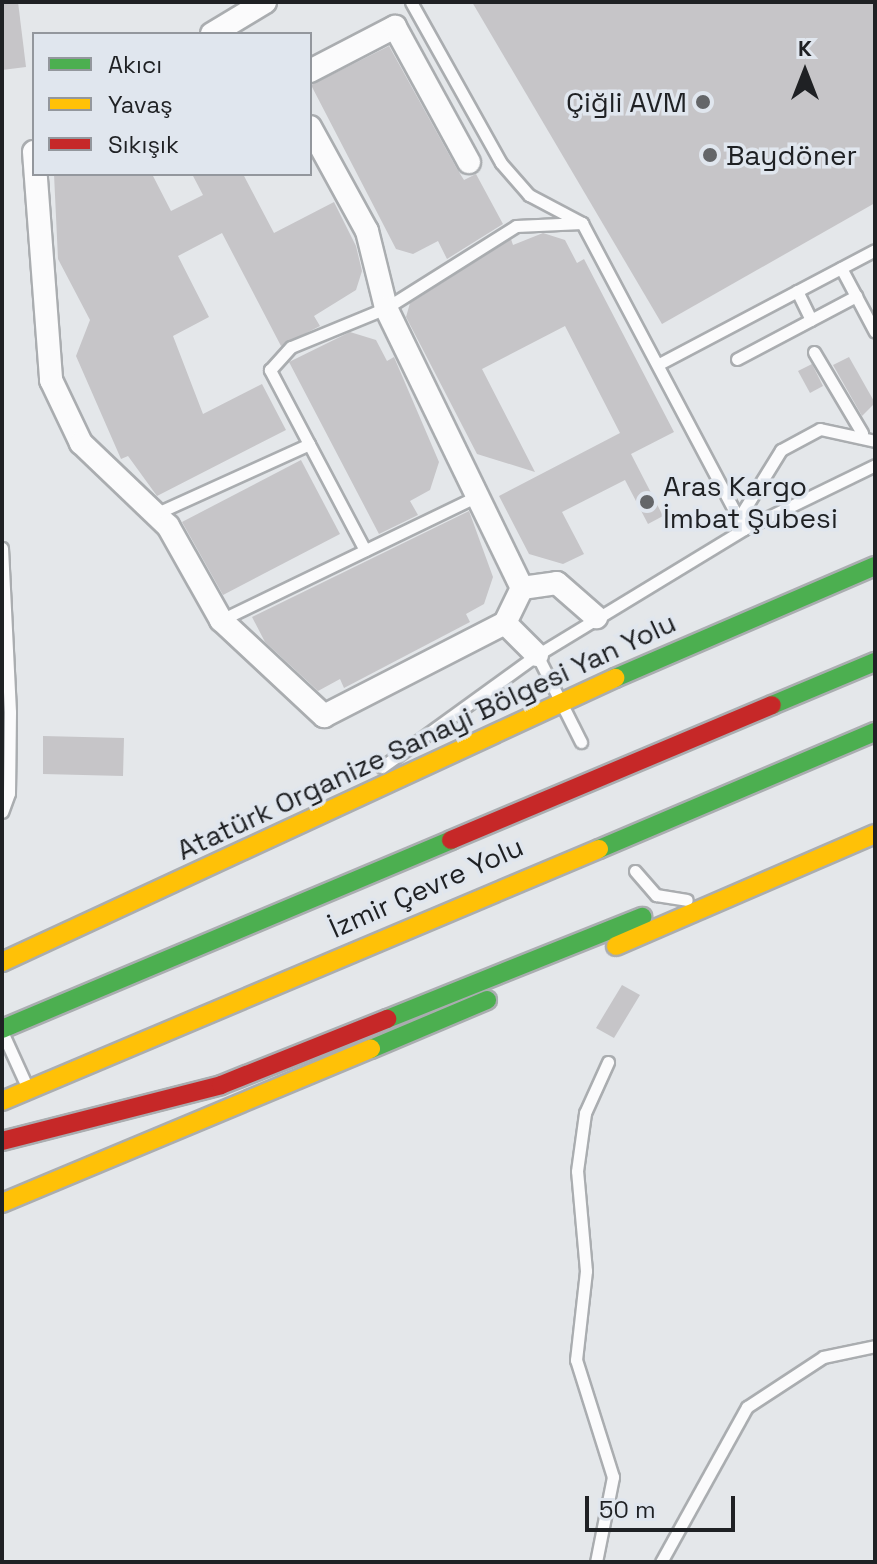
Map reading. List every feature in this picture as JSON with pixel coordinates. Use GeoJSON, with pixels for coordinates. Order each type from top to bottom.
{"type":"FeatureCollection","features":[{"type":"Feature","properties":{"kind":"main road","name":"Atatürk Organize Sanayi Bölgesi Yan Yolu"},"geometry":{"type":"LineString","coordinates":[[2,962],[563,700],[875,566]]}},
{"type":"Feature","properties":{"kind":"main road","name":"İzmir Çevre Yolu"},"geometry":{"type":"LineString","coordinates":[[2,1030],[875,662]]}},
{"type":"Feature","properties":{"kind":"main road","name":"İzmir Çevre Yolu"},"geometry":{"type":"LineString","coordinates":[[2,1101],[875,732]]}},
{"type":"Feature","properties":{"kind":"main road"},"geometry":{"type":"LineString","coordinates":[[825,751],[875,739]]}},
{"type":"Feature","properties":{"kind":"main road"},"geometry":{"type":"LineString","coordinates":[[2,1203],[875,834]]}},
{"type":"Feature","properties":{"kind":"main road"},"geometry":{"type":"LineString","coordinates":[[2,1141],[221,1085],[642,917]]}},
{"type":"Feature","properties":{"kind":"street"},"geometry":{"type":"LineString","coordinates":[[215,32],[265,2]]}},
{"type":"Feature","properties":{"kind":"street"},"geometry":{"type":"LineString","coordinates":[[312,70],[395,27],[469,162]]}},
{"type":"Feature","properties":{"kind":"street"},"geometry":{"type":"LineString","coordinates":[[312,131],[367,231],[386,308],[522,588]]}},
{"type":"Feature","properties":{"kind":"street"},"geometry":{"type":"LineString","coordinates":[[36,176],[51,380],[81,443],[155,514],[221,620],[324,716],[505,623],[522,588]]}},
{"type":"Feature","properties":{"kind":"street"},"geometry":{"type":"LineString","coordinates":[[522,588],[557,583],[596,617]]}},
{"type":"Feature","properties":{"kind":"street"},"geometry":{"type":"LineString","coordinates":[[505,623],[537,655]]}},
{"type":"Feature","properties":{"kind":"lane"},"geometry":{"type":"LineString","coordinates":[[411,2],[501,163],[529,195],[582,223],[741,524]]}},
{"type":"Feature","properties":{"kind":"lane"},"geometry":{"type":"LineString","coordinates":[[365,550],[270,370],[291,347],[386,308],[516,226],[582,223]]}},
{"type":"Feature","properties":{"kind":"lane"},"geometry":{"type":"LineString","coordinates":[[659,364],[875,250]]}},
{"type":"Feature","properties":{"kind":"lane"},"geometry":{"type":"LineString","coordinates":[[841,268],[875,332]]}},
{"type":"Feature","properties":{"kind":"lane"},"geometry":{"type":"LineString","coordinates":[[797,291],[811,320]]}},
{"type":"Feature","properties":{"kind":"lane"},"geometry":{"type":"LineString","coordinates":[[737,359],[856,296]]}},
{"type":"Feature","properties":{"kind":"lane"},"geometry":{"type":"LineString","coordinates":[[814,352],[862,433]]}},
{"type":"Feature","properties":{"kind":"lane"},"geometry":{"type":"LineString","coordinates":[[741,524],[781,450],[820,429],[862,433],[875,441]]}},
{"type":"Feature","properties":{"kind":"lane"},"geometry":{"type":"LineString","coordinates":[[155,514],[309,444]]}},
{"type":"Feature","properties":{"kind":"lane"},"geometry":{"type":"LineString","coordinates":[[350,799],[377,771],[537,655],[741,524],[875,465]]}},
{"type":"Feature","properties":{"kind":"lane"},"geometry":{"type":"LineString","coordinates":[[221,620],[477,496]]}},
{"type":"Feature","properties":{"kind":"lane"},"geometry":{"type":"LineString","coordinates":[[2,548],[9,793],[2,812]]}},
{"type":"Feature","properties":{"kind":"lane"},"geometry":{"type":"LineString","coordinates":[[537,655],[563,700],[581,742]]}},
{"type":"Feature","properties":{"kind":"lane"},"geometry":{"type":"LineString","coordinates":[[635,871],[656,895],[692,899],[875,822]]}},
{"type":"Feature","properties":{"kind":"lane"},"geometry":{"type":"LineString","coordinates":[[2,1030],[28,1090]]}},
{"type":"Feature","properties":{"kind":"lane"},"geometry":{"type":"LineString","coordinates":[[596,1562],[613,1477],[576,1360],[586,1271],[577,1171],[585,1113],[608,1062]]}},
{"type":"Feature","properties":{"kind":"lane"},"geometry":{"type":"LineString","coordinates":[[661,1562],[747,1407],[823,1357],[875,1346]]}},
{"type":"Feature","properties":{"kind":"building"},"geometry":{"type":"Polygon","coordinates":[[[2,2],[18,2],[26,67],[2,70],[2,2]]]}},
{"type":"Feature","properties":{"kind":"building","name":"Çiğli AVM"},"geometry":{"type":"Polygon","coordinates":[[[472,2],[875,2],[875,203],[662,324],[472,2]]]}},
{"type":"Feature","properties":{"kind":"building"},"geometry":{"type":"Polygon","coordinates":[[[389,46],[464,180],[476,174],[503,224],[447,259],[438,241],[413,254],[396,249],[312,84],[389,46]]]}},
{"type":"Feature","properties":{"kind":"building"},"geometry":{"type":"Polygon","coordinates":[[[54,176],[153,176],[171,211],[203,195],[193,176],[244,176],[274,233],[334,202],[356,246],[362,271],[356,290],[314,316],[320,326],[281,346],[222,233],[178,256],[209,317],[173,336],[203,414],[262,384],[286,430],[157,496],[128,456],[121,459],[76,356],[90,320],[58,259],[54,176]]]}},
{"type":"Feature","properties":{"kind":"building"},"geometry":{"type":"Polygon","coordinates":[[[543,233],[565,240],[577,263],[584,259],[674,432],[631,454],[663,516],[648,524],[625,480],[562,512],[584,554],[563,564],[529,554],[499,496],[620,433],[565,326],[482,369],[535,472],[477,454],[406,317],[410,303],[511,239],[513,245],[543,233]]]}},
{"type":"Feature","properties":{"kind":"building"},"geometry":{"type":"Polygon","coordinates":[[[350,332],[376,340],[387,361],[394,357],[439,462],[430,490],[410,501],[418,515],[379,534],[289,362],[350,332]]]}},
{"type":"Feature","properties":{"kind":"building"},"geometry":{"type":"Polygon","coordinates":[[[849,357],[875,403],[862,416],[833,365],[849,357]]]}},
{"type":"Feature","properties":{"kind":"building"},"geometry":{"type":"Polygon","coordinates":[[[812,364],[823,386],[810,393],[798,371],[812,364]]]}},
{"type":"Feature","properties":{"kind":"building"},"geometry":{"type":"Polygon","coordinates":[[[301,460],[340,534],[223,595],[182,522],[301,460]]]}},
{"type":"Feature","properties":{"kind":"building"},"geometry":{"type":"Polygon","coordinates":[[[469,511],[493,577],[484,604],[466,614],[470,622],[344,688],[340,679],[318,691],[265,642],[252,617],[469,511]]]}},
{"type":"Feature","properties":{"kind":"building"},"geometry":{"type":"Polygon","coordinates":[[[43,736],[124,738],[123,776],[43,774],[43,736]]]}},
{"type":"Feature","properties":{"kind":"building"},"geometry":{"type":"Polygon","coordinates":[[[622,985],[640,995],[614,1038],[596,1028],[622,985]]]}},
{"type":"Feature","properties":{"kind":"traffic: fast"},"geometry":{"type":"LineString","coordinates":[[615,678],[875,566]]}},
{"type":"Feature","properties":{"kind":"traffic: fast"},"geometry":{"type":"LineString","coordinates":[[772,705],[875,662]]}},
{"type":"Feature","properties":{"kind":"traffic: fast"},"geometry":{"type":"LineString","coordinates":[[599,849],[875,732]]}},
{"type":"Feature","properties":{"kind":"traffic: fast"},"geometry":{"type":"LineString","coordinates":[[2,1029],[451,840]]}},
{"type":"Feature","properties":{"kind":"traffic: fast"},"geometry":{"type":"LineString","coordinates":[[387,1019],[642,917]]}},
{"type":"Feature","properties":{"kind":"traffic: fast"},"geometry":{"type":"LineString","coordinates":[[371,1049],[487,1000]]}},
{"type":"Feature","properties":{"kind":"traffic: slow"},"geometry":{"type":"LineString","coordinates":[[2,962],[615,678]]}},
{"type":"Feature","properties":{"kind":"traffic: slow"},"geometry":{"type":"LineString","coordinates":[[616,946],[875,834]]}},
{"type":"Feature","properties":{"kind":"traffic: slow"},"geometry":{"type":"LineString","coordinates":[[2,1101],[599,849]]}},
{"type":"Feature","properties":{"kind":"traffic: slow"},"geometry":{"type":"LineString","coordinates":[[2,1203],[371,1049]]}},
{"type":"Feature","properties":{"kind":"traffic: jam"},"geometry":{"type":"LineString","coordinates":[[451,840],[772,705]]}},
{"type":"Feature","properties":{"kind":"traffic: jam"},"geometry":{"type":"LineString","coordinates":[[2,1141],[221,1085],[387,1019]]}},
{"type":"Feature","properties":{"kind":"place","name":"Çiğli AVM"},"geometry":{"type":"Point","coordinates":[703,102]}},
{"type":"Feature","properties":{"kind":"place","name":"Baydöner"},"geometry":{"type":"Point","coordinates":[710,155]}},
{"type":"Feature","properties":{"kind":"place","name":"Aras Kargo İmbat Şubesi"},"geometry":{"type":"Point","coordinates":[647,502]}}]}
